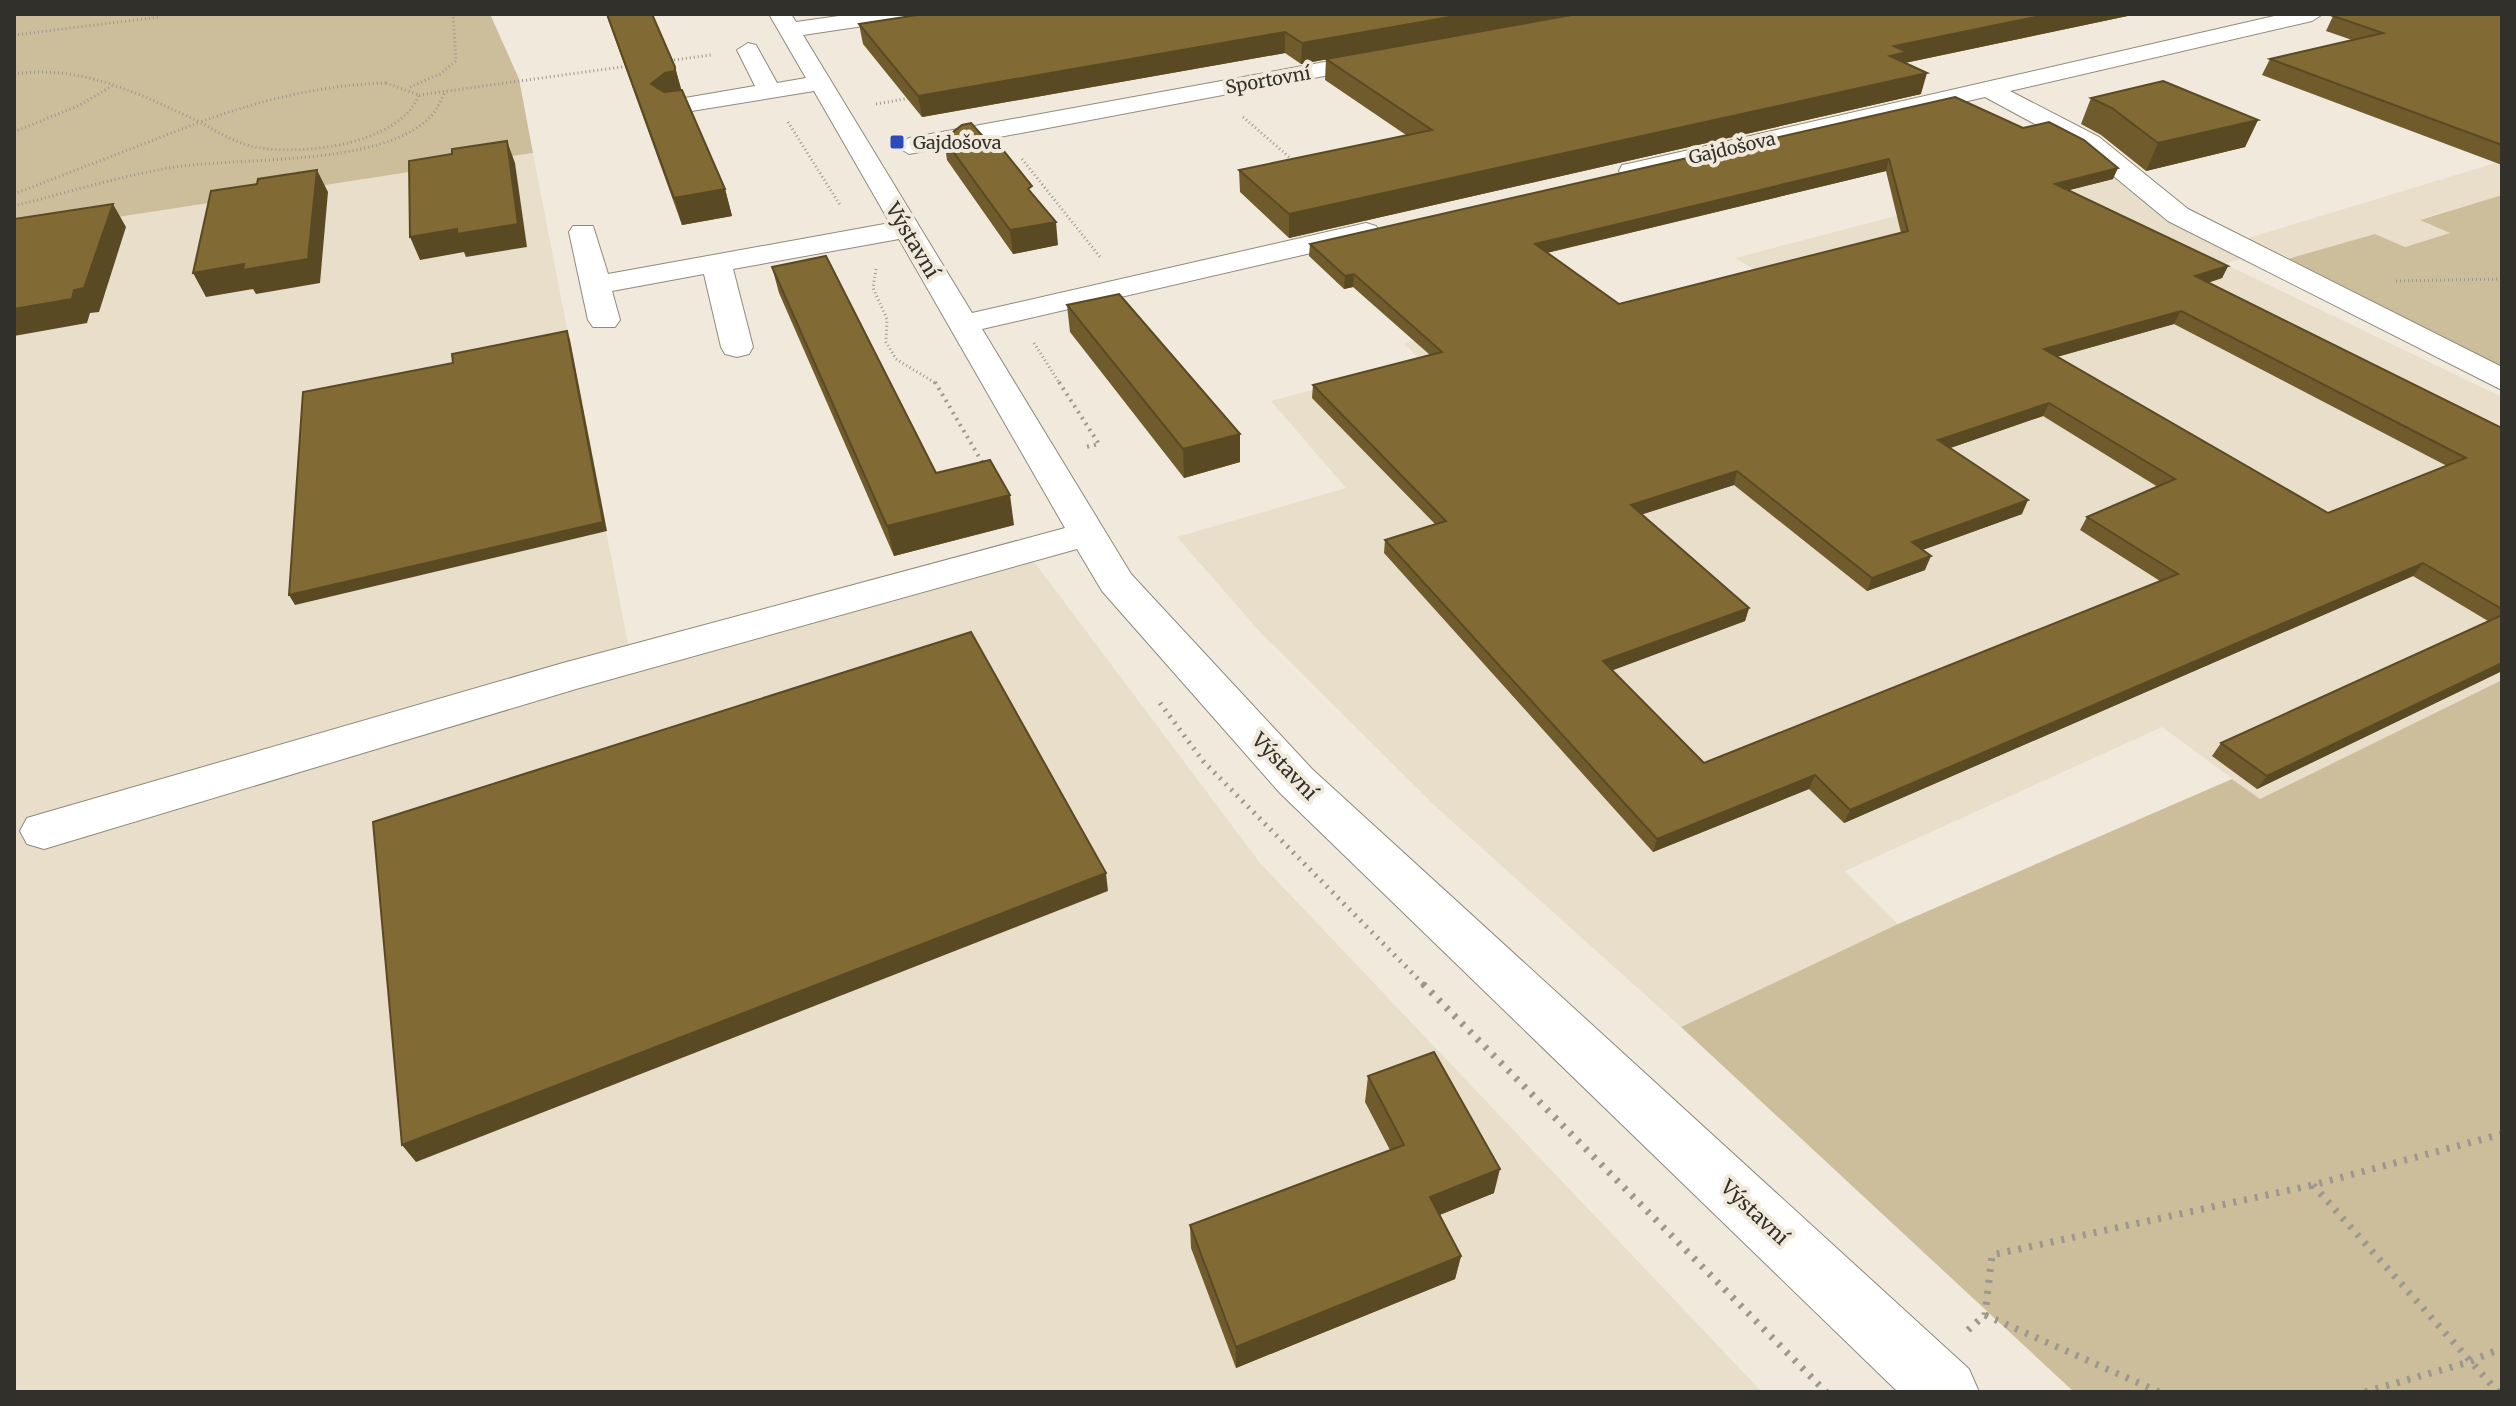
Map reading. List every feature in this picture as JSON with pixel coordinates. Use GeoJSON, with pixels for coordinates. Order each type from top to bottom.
{"type":"FeatureCollection","features":[{"type":"Feature","properties":{"kind":"street"},"geometry":{"type":"LineString","coordinates":[[785,22],[897,14]]}},
{"type":"Feature","properties":{"kind":"street","name":"Gajdošova"},"geometry":{"type":"LineString","coordinates":[[1603,177],[2312,14]]}},
{"type":"Feature","properties":{"kind":"street","name":"Výstavní"},"geometry":{"type":"LineString","coordinates":[[785,22],[1116,582],[1296,781],[1946,1392]]}},
{"type":"Feature","properties":{"kind":"street"},"geometry":{"type":"LineString","coordinates":[[748,50],[769,91]]}},
{"type":"Feature","properties":{"kind":"street","name":"Sportovní"},"geometry":{"type":"LineString","coordinates":[[909,146],[1412,53]]}},
{"type":"Feature","properties":{"kind":"street"},"geometry":{"type":"LineString","coordinates":[[673,107],[820,83]]}},
{"type":"Feature","properties":{"kind":"street"},"geometry":{"type":"LineString","coordinates":[[1988,89],[2090,143],[2178,215],[2502,380]]}},
{"type":"Feature","properties":{"kind":"street"},"geometry":{"type":"LineString","coordinates":[[964,324],[1388,227]]}},
{"type":"Feature","properties":{"kind":"street"},"geometry":{"type":"LineString","coordinates":[[595,285],[906,229]]}},
{"type":"Feature","properties":{"kind":"street"},"geometry":{"type":"LineString","coordinates":[[583,232],[604,320]]}},
{"type":"Feature","properties":{"kind":"street"},"geometry":{"type":"LineString","coordinates":[[716,263],[737,347]]}},
{"type":"Feature","properties":{"kind":"street"},"geometry":{"type":"LineString","coordinates":[[44,831],[563,678],[1088,534]]}},
{"type":"Feature","properties":{"kind":"path"},"geometry":{"type":"LineString","coordinates":[[409,87],[440,74],[456,61],[453,14]]}},
{"type":"Feature","properties":{"kind":"path"},"geometry":{"type":"LineString","coordinates":[[14,35],[159,17]]}},
{"type":"Feature","properties":{"kind":"path"},"geometry":{"type":"LineString","coordinates":[[657,62],[748,50]]}},
{"type":"Feature","properties":{"kind":"path"},"geometry":{"type":"LineString","coordinates":[[14,194],[200,122],[313,88],[379,82],[409,87],[419,95],[642,64]]}},
{"type":"Feature","properties":{"kind":"path"},"geometry":{"type":"LineString","coordinates":[[14,74],[59,71],[90,76],[200,122],[238,142],[272,148],[317,148],[382,131],[404,119],[415,108],[419,95]]}},
{"type":"Feature","properties":{"kind":"path"},"geometry":{"type":"LineString","coordinates":[[14,132],[80,105],[113,86]]}},
{"type":"Feature","properties":{"kind":"path"},"geometry":{"type":"LineString","coordinates":[[14,206],[172,167],[296,159],[362,149],[408,133],[441,109],[446,91]]}},
{"type":"Feature","properties":{"kind":"path"},"geometry":{"type":"LineString","coordinates":[[769,91],[860,237],[878,273],[873,288],[887,319],[886,342],[896,359],[936,382],[988,472]]}},
{"type":"Feature","properties":{"kind":"path"},"geometry":{"type":"LineString","coordinates":[[1212,91],[1299,166]]}},
{"type":"Feature","properties":{"kind":"path"},"geometry":{"type":"LineString","coordinates":[[836,111],[914,97]]}},
{"type":"Feature","properties":{"kind":"path"},"geometry":{"type":"LineString","coordinates":[[998,130],[1124,288]]}},
{"type":"Feature","properties":{"kind":"path"},"geometry":{"type":"LineString","coordinates":[[2319,287],[2423,279],[2502,279]]}},
{"type":"Feature","properties":{"kind":"path"},"geometry":{"type":"LineString","coordinates":[[2159,1392],[1985,1315],[1992,1255],[2313,1185],[2502,1134]]}},
{"type":"Feature","properties":{"kind":"path"},"geometry":{"type":"LineString","coordinates":[[2313,1185],[2498,1392]]}},
{"type":"Feature","properties":{"kind":"path"},"geometry":{"type":"LineString","coordinates":[[2365,1392],[2469,1362],[2502,1348]]}},
{"type":"Feature","properties":{"kind":"shaded area"},"geometry":{"type":"Polygon","coordinates":[[[14,14],[490,14],[519,79],[533,153],[14,233],[14,14]]]}},
{"type":"Feature","properties":{"kind":"shaded area"},"geometry":{"type":"Polygon","coordinates":[[[533,153],[628,644],[1020,543],[1260,863],[1762,1392],[14,1392],[14,233],[533,153]]]}},
{"type":"Feature","properties":{"kind":"shaded area"},"geometry":{"type":"Polygon","coordinates":[[[2502,161],[2502,195],[2421,219],[2451,233],[2405,247],[2375,234],[2277,263],[2235,242],[2502,161]]]}},
{"type":"Feature","properties":{"kind":"shaded area"},"geometry":{"type":"Polygon","coordinates":[[[2098,163],[2248,256],[2225,264],[2502,397],[2502,680],[2260,799],[2162,727],[1845,871],[1898,924],[1681,1027],[1434,805],[1261,633],[1177,537],[1346,488],[1271,401],[1421,361],[1404,343],[1593,291],[1617,309],[1757,271],[1735,258],[2098,163]]]}},
{"type":"Feature","properties":{"kind":"shaded area"},"geometry":{"type":"Polygon","coordinates":[[[2502,195],[2502,380],[2284,260],[2375,234],[2405,247],[2450,233],[2420,220],[2502,195]]]}},
{"type":"Feature","properties":{"kind":"shaded area"},"geometry":{"type":"Polygon","coordinates":[[[2502,680],[2502,1392],[2074,1392],[1681,1027],[1898,924],[2232,779],[2260,799],[2502,680]]]}},
{"type":"Feature","properties":{"kind":"building"},"geometry":{"type":"Polygon","coordinates":[[[607,14],[652,14],[675,71],[665,73],[651,84],[664,92],[682,90],[725,189],[674,198],[607,14]]]}},
{"type":"Feature","properties":{"kind":"building"},"geometry":{"type":"Polygon","coordinates":[[[924,14],[1467,14],[1302,43],[1285,32],[918,96],[859,24],[924,14]]]}},
{"type":"Feature","properties":{"kind":"building"},"geometry":{"type":"Polygon","coordinates":[[[1577,14],[2050,14],[1894,46],[1907,52],[1890,56],[1927,73],[1289,214],[1239,170],[1432,130],[1326,59],[1577,14]]]}},
{"type":"Feature","properties":{"kind":"building"},"geometry":{"type":"Polygon","coordinates":[[[2502,14],[2502,145],[2270,59],[2383,33],[2333,16],[2502,14]]]}},
{"type":"Feature","properties":{"kind":"building"},"geometry":{"type":"Polygon","coordinates":[[[2163,81],[2258,120],[2158,143],[2112,108],[2091,98],[2163,81]]]}},
{"type":"Feature","properties":{"kind":"building"},"geometry":{"type":"Polygon","coordinates":[[[1955,97],[2023,128],[2049,122],[2084,140],[2118,168],[2055,184],[2228,266],[2195,276],[2502,428],[2502,609],[2423,563],[1850,810],[1815,775],[1657,839],[1385,540],[1446,521],[1313,385],[1442,352],[1354,274],[1345,276],[1310,244],[1955,97]],[[1889,159],[1535,244],[1619,304],[1908,231],[1889,159]],[[2181,311],[2044,349],[2328,513],[2466,458],[2181,311]],[[2049,403],[1938,440],[2028,500],[1912,542],[1931,556],[1872,578],[1737,471],[1631,505],[1749,608],[1603,661],[1704,763],[2178,574],[2087,517],[2175,479],[2049,403]]]}},
{"type":"Feature","properties":{"kind":"building"},"geometry":{"type":"Polygon","coordinates":[[[971,123],[987,141],[995,140],[1032,186],[1028,189],[1056,222],[1010,230],[944,139],[962,125],[971,123]]]}},
{"type":"Feature","properties":{"kind":"building"},"geometry":{"type":"Polygon","coordinates":[[[507,141],[518,224],[457,234],[457,229],[410,237],[409,161],[452,154],[452,149],[507,141]]]}},
{"type":"Feature","properties":{"kind":"building"},"geometry":{"type":"Polygon","coordinates":[[[317,170],[308,259],[243,270],[244,264],[193,273],[211,191],[257,184],[258,179],[317,170]]]}},
{"type":"Feature","properties":{"kind":"building"},"geometry":{"type":"Polygon","coordinates":[[[113,204],[84,288],[74,290],[72,299],[14,309],[14,219],[113,204]]]}},
{"type":"Feature","properties":{"kind":"building"},"geometry":{"type":"Polygon","coordinates":[[[826,256],[936,473],[990,460],[1010,495],[887,526],[772,267],[826,256]]]}},
{"type":"Feature","properties":{"kind":"building"},"geometry":{"type":"Polygon","coordinates":[[[1119,294],[1240,434],[1183,449],[1067,305],[1119,294]]]}},
{"type":"Feature","properties":{"kind":"building"},"geometry":{"type":"Polygon","coordinates":[[[567,331],[603,522],[289,595],[303,392],[453,363],[452,354],[567,331]]]}},
{"type":"Feature","properties":{"kind":"building"},"geometry":{"type":"Polygon","coordinates":[[[2502,615],[2502,663],[2267,776],[2221,743],[2502,615]]]}},
{"type":"Feature","properties":{"kind":"building"},"geometry":{"type":"Polygon","coordinates":[[[971,632],[1106,873],[402,1145],[373,822],[971,632]]]}},
{"type":"Feature","properties":{"kind":"building"},"geometry":{"type":"Polygon","coordinates":[[[1434,1052],[1500,1169],[1430,1197],[1461,1256],[1236,1347],[1190,1225],[1404,1145],[1368,1076],[1434,1052]]]}},
{"type":"Feature","properties":{"kind":"place","name":"Gajdošova"},"geometry":{"type":"Point","coordinates":[897,142]}}]}
